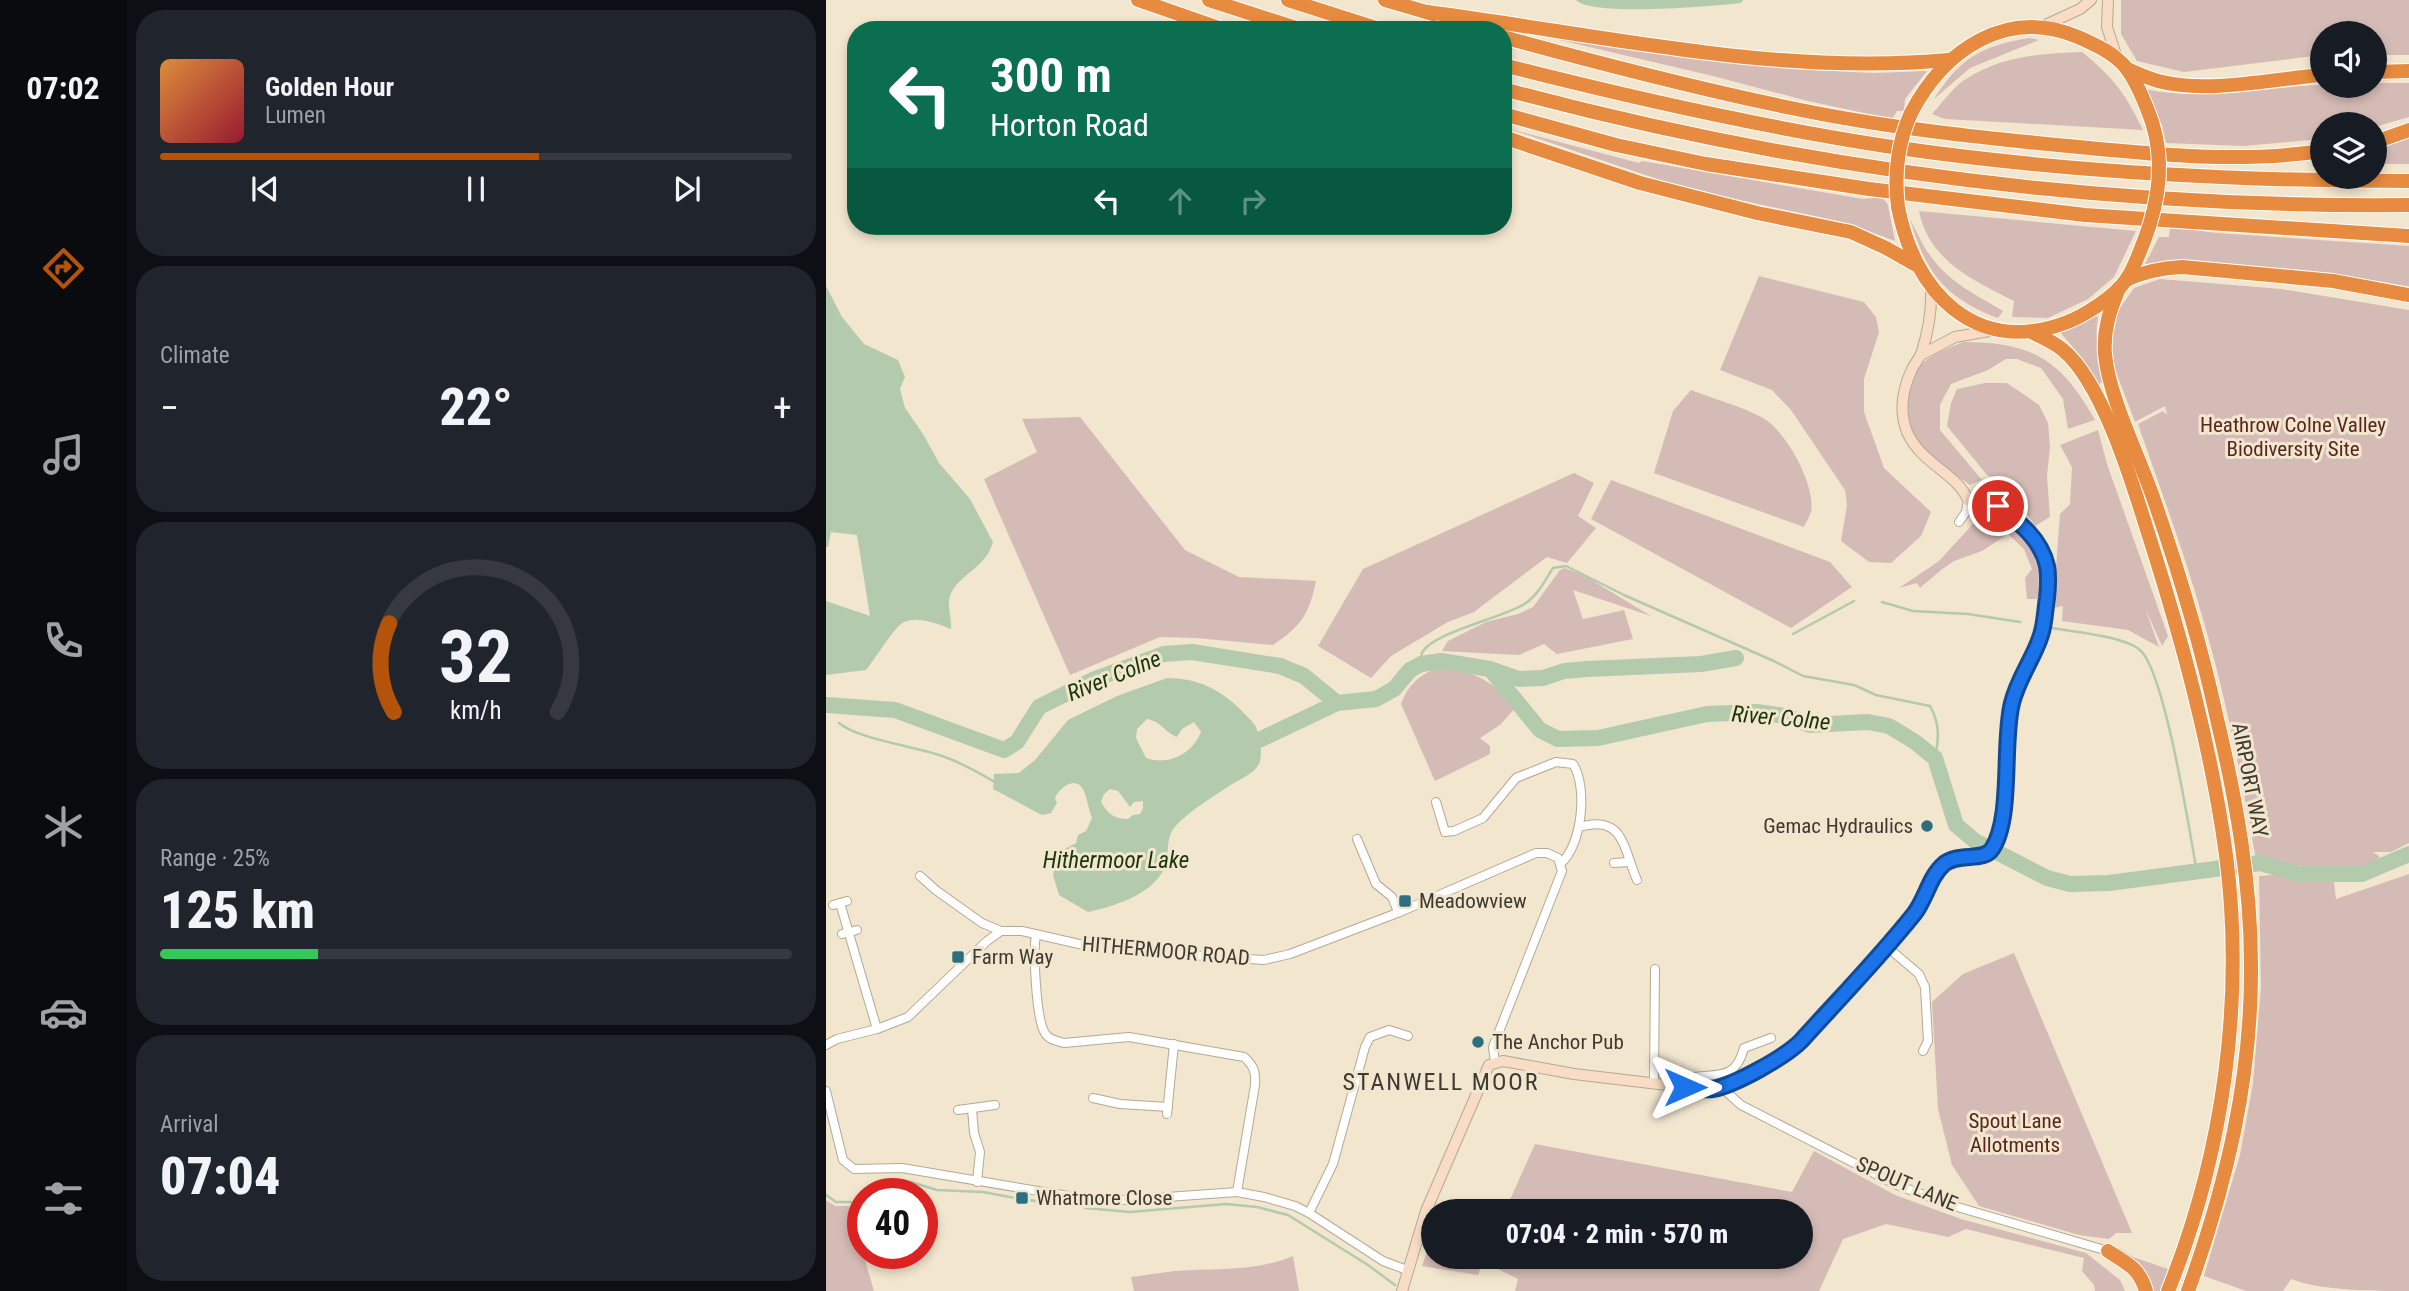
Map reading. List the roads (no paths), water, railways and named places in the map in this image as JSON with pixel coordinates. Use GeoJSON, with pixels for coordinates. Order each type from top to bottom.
{"type":"FeatureCollection","features":[{"type":"Feature","properties":{"kind":"highway"},"geometry":{"type":"LineString","coordinates":[[1138,0],[1200,21]]}},
{"type":"Feature","properties":{"kind":"highway"},"geometry":{"type":"LineString","coordinates":[[1209,0],[1275,21]]}},
{"type":"Feature","properties":{"kind":"highway"},"geometry":{"type":"LineString","coordinates":[[1288,0],[1354,21]]}},
{"type":"Feature","properties":{"kind":"highway"},"geometry":{"type":"LineString","coordinates":[[1385,0],[1454,21]]}},
{"type":"Feature","properties":{"kind":"highway"},"geometry":{"type":"LineString","coordinates":[[1427,12],[1490,21]]}},
{"type":"Feature","properties":{"kind":"highway"},"geometry":{"type":"LineString","coordinates":[[1512,24],[1768,58],[1838,63],[1948,60]]}},
{"type":"Feature","properties":{"kind":"highway"},"geometry":{"type":"LineString","coordinates":[[2310,76],[2233,84],[2188,85],[2159,81],[2123,65],[2092,43],[2067,32],[2041,27],[2013,29],[1991,35],[1948,60],[1911,113],[1898,149],[1895,178],[1898,207],[1902,229],[1916,265],[1931,287],[1960,313],[1998,330],[2031,332],[2081,317],[2122,284],[2156,269],[2182,267],[2320,279],[2409,295]]}},
{"type":"Feature","properties":{"kind":"highway"},"geometry":{"type":"LineString","coordinates":[[1512,40],[1790,108],[1889,126],[2143,153],[2228,157],[2310,152]]}},
{"type":"Feature","properties":{"kind":"highway","name":"AIRPORT WAY"},"geometry":{"type":"LineString","coordinates":[[2123,65],[2152,122],[2157,142],[2159,178],[2154,215],[2109,311],[2105,333],[2109,379],[2154,499],[2189,610],[2218,720],[2243,853],[2251,966],[2248,1036],[2241,1097],[2216,1208],[2188,1291]]}},
{"type":"Feature","properties":{"kind":"highway"},"geometry":{"type":"LineString","coordinates":[[1512,67],[1700,112],[1891,147],[2043,165],[2186,177],[2409,181]]}},
{"type":"Feature","properties":{"kind":"highway"},"geometry":{"type":"LineString","coordinates":[[2387,72],[2409,71]]}},
{"type":"Feature","properties":{"kind":"highway"},"geometry":{"type":"LineString","coordinates":[[1512,91],[1623,120],[1746,146],[1936,177],[2045,190],[2192,201],[2346,206],[2409,205]]}},
{"type":"Feature","properties":{"kind":"highway"},"geometry":{"type":"LineString","coordinates":[[1512,116],[1641,151],[1855,187],[2085,215],[2409,236]]}},
{"type":"Feature","properties":{"kind":"highway"},"geometry":{"type":"LineString","coordinates":[[2387,138],[2409,131]]}},
{"type":"Feature","properties":{"kind":"highway"},"geometry":{"type":"LineString","coordinates":[[1512,140],[1640,183],[1757,214],[1851,232],[1916,265]]}},
{"type":"Feature","properties":{"kind":"highway","name":"AIRPORT WAY"},"geometry":{"type":"LineString","coordinates":[[2031,332],[2065,351],[2085,373],[2102,406],[2124,462],[2182,642],[2217,795],[2226,856],[2232,942],[2227,1062],[2221,1103],[2195,1216],[2168,1291]]}},
{"type":"Feature","properties":{"kind":"highway"},"geometry":{"type":"LineString","coordinates":[[2108,1251],[2126,1261],[2139,1273],[2146,1291]]}},
{"type":"Feature","properties":{"kind":"street"},"geometry":{"type":"LineString","coordinates":[[2041,27],[2080,9],[2091,0]]}},
{"type":"Feature","properties":{"kind":"street"},"geometry":{"type":"LineString","coordinates":[[2108,0],[2107,27],[2123,65]]}},
{"type":"Feature","properties":{"kind":"street"},"geometry":{"type":"LineString","coordinates":[[1931,287],[1931,315],[1921,355],[1913,366],[1903,393],[1903,419],[1907,432],[1924,457],[1960,486],[1968,500],[1966,512],[1959,522]]}},
{"type":"Feature","properties":{"kind":"street"},"geometry":{"type":"LineString","coordinates":[[1921,355],[1955,337],[1998,330]]}},
{"type":"Feature","properties":{"kind":"street"},"geometry":{"type":"LineString","coordinates":[[1402,1291],[1426,1211],[1485,1070],[1494,1062],[1503,1061],[1574,1074],[1703,1089],[1721,1087],[1786,1055],[1886,946],[1921,903],[1943,865],[1958,857],[1987,854],[1999,836],[2003,821],[2006,741],[2011,704],[2022,673],[2041,636],[2048,568],[2036,541],[2012,517],[1980,498],[1968,500]]}},
{"type":"Feature","properties":{"kind":"street"},"geometry":{"type":"LineString","coordinates":[[1436,802],[1445,832],[1454,831],[1483,818],[1516,778],[1556,762],[1573,764],[1579,778],[1579,827],[1570,854],[1561,863],[1562,871],[1556,888],[1493,1047],[1494,1062]]}},
{"type":"Feature","properties":{"kind":"street"},"geometry":{"type":"LineString","coordinates":[[1579,827],[1602,823],[1615,830],[1624,843],[1637,880]]}},
{"type":"Feature","properties":{"kind":"street"},"geometry":{"type":"LineString","coordinates":[[1357,839],[1376,884],[1392,897],[1398,912]]}},
{"type":"Feature","properties":{"kind":"street","name":"HITHERMOOR ROAD"},"geometry":{"type":"LineString","coordinates":[[1001,931],[1021,931],[1101,949],[1257,961],[1290,954],[1398,912],[1536,853],[1547,853],[1558,858],[1561,863]]}},
{"type":"Feature","properties":{"kind":"street"},"geometry":{"type":"LineString","coordinates":[[1614,863],[1629,862]]}},
{"type":"Feature","properties":{"kind":"street"},"geometry":{"type":"LineString","coordinates":[[919,876],[982,923],[1001,931]]}},
{"type":"Feature","properties":{"kind":"street"},"geometry":{"type":"LineString","coordinates":[[840,903],[877,1029]]}},
{"type":"Feature","properties":{"kind":"street"},"geometry":{"type":"LineString","coordinates":[[982,923],[987,941]]}},
{"type":"Feature","properties":{"kind":"street"},"geometry":{"type":"LineString","coordinates":[[826,1045],[837,1039],[877,1029],[908,1017],[987,941],[1001,931]]}},
{"type":"Feature","properties":{"kind":"street"},"geometry":{"type":"LineString","coordinates":[[1036,934],[1034,949],[1040,1019],[1044,1033],[1054,1041],[1064,1043],[1129,1037],[1244,1057],[1252,1065],[1256,1073],[1237,1192]]}},
{"type":"Feature","properties":{"kind":"street"},"geometry":{"type":"LineString","coordinates":[[1886,946],[1919,974],[1926,987],[1928,1041],[1923,1051]]}},
{"type":"Feature","properties":{"kind":"street"},"geometry":{"type":"LineString","coordinates":[[1654,1082],[1658,974]]}},
{"type":"Feature","properties":{"kind":"street"},"geometry":{"type":"LineString","coordinates":[[1308,1213],[1333,1164],[1370,1037],[1388,1031],[1408,1036]]}},
{"type":"Feature","properties":{"kind":"street"},"geometry":{"type":"LineString","coordinates":[[1685,1087],[1688,1078],[1715,1076],[1733,1070],[1741,1062],[1744,1048],[1771,1038]]}},
{"type":"Feature","properties":{"kind":"street"},"geometry":{"type":"LineString","coordinates":[[1093,1098],[1107,1097],[1167,1111],[1174,1044]]}},
{"type":"Feature","properties":{"kind":"street","name":"SPOUT LANE"},"geometry":{"type":"LineString","coordinates":[[1721,1087],[1741,1105],[1897,1185],[1954,1206],[2108,1251]]}},
{"type":"Feature","properties":{"kind":"street"},"geometry":{"type":"LineString","coordinates":[[826,1091],[844,1160],[855,1169],[902,1168],[1074,1197],[1125,1200],[1237,1192],[1295,1206],[1383,1261],[1407,1269]]}},
{"type":"Feature","properties":{"kind":"street"},"geometry":{"type":"LineString","coordinates":[[958,1110],[995,1105]]}},
{"type":"Feature","properties":{"kind":"street"},"geometry":{"type":"LineString","coordinates":[[972,1109],[974,1133],[980,1152],[977,1182]]}},
{"type":"Feature","properties":{"kind":"water"},"geometry":{"type":"Polygon","coordinates":[[[1576,0],[1743,0],[1741,3],[1706,6],[1628,9],[1587,5],[1576,0]]]}},
{"type":"Feature","properties":{"kind":"water"},"geometry":{"type":"Polygon","coordinates":[[[826,286],[842,317],[864,344],[898,360],[905,377],[900,389],[905,408],[939,463],[970,499],[993,542],[984,560],[951,592],[951,629],[926,621],[906,621],[893,633],[866,670],[826,675],[826,601],[870,616],[857,535],[831,532],[826,547],[826,286]]]}},
{"type":"Feature","properties":{"kind":"water","name":"Hithermoor Lake"},"geometry":{"type":"Polygon","coordinates":[[[1167,678],[1208,686],[1234,703],[1255,725],[1260,740],[1260,760],[1253,771],[1200,806],[1174,828],[1166,864],[1161,874],[1144,891],[1122,902],[1088,912],[1059,895],[1053,875],[1057,853],[1076,843],[1078,835],[1086,831],[1092,818],[1083,789],[1075,783],[1067,785],[1057,794],[1057,803],[1051,813],[1042,815],[993,789],[994,774],[1019,773],[1035,760],[1068,720],[1117,696],[1167,678]],[[1147,719],[1137,729],[1136,738],[1146,758],[1163,760],[1179,756],[1192,746],[1201,732],[1194,722],[1182,729],[1177,737],[1147,719]],[[1110,789],[1101,802],[1109,813],[1128,819],[1140,814],[1143,801],[1134,802],[1130,807],[1118,791],[1110,789]]]}},
{"type":"Feature","properties":{"kind":"waterway"},"geometry":{"type":"LineString","coordinates":[[1421,664],[1422,653],[1429,645],[1526,603],[1538,592],[1553,568],[1566,566],[1803,676],[1854,685],[1876,695],[1930,706],[1938,731],[1935,758]]}},
{"type":"Feature","properties":{"kind":"waterway","name":"River Colne"},"geometry":{"type":"LineString","coordinates":[[1793,634],[1854,601]]}},
{"type":"Feature","properties":{"kind":"waterway","name":"River Colne"},"geometry":{"type":"LineString","coordinates":[[1882,602],[1913,611],[1968,614],[2020,622]]}},
{"type":"Feature","properties":{"kind":"waterway","name":"River Colne"},"geometry":{"type":"LineString","coordinates":[[2052,628],[2123,641],[2140,650],[2149,664],[2167,720],[2197,873]]}},
{"type":"Feature","properties":{"kind":"waterway","name":"River Colne"},"geometry":{"type":"LineString","coordinates":[[826,705],[895,710],[1004,750],[1017,742],[1039,707],[1095,679],[1164,654],[1192,652],[1280,666],[1304,676],[1337,703]]}},
{"type":"Feature","properties":{"kind":"waterway","name":"River Colne"},"geometry":{"type":"LineString","coordinates":[[1259,740],[1337,703],[1376,699],[1394,689],[1410,670],[1421,664],[1441,661],[1490,669],[1519,679],[1543,678],[1564,671],[1701,664],[1736,658]]}},
{"type":"Feature","properties":{"kind":"waterway","name":"River Colne"},"geometry":{"type":"LineString","coordinates":[[1490,669],[1540,730],[1558,739],[1598,738],[1707,714],[1757,712],[1785,716],[1810,725],[1868,722],[1889,726],[1935,758],[1956,825],[1975,841],[2047,878],[2070,884],[2109,883],[2260,863],[2299,874],[2362,874],[2409,854]]}},
{"type":"Feature","properties":{"kind":"waterway"},"geometry":{"type":"LineString","coordinates":[[839,723],[872,738],[946,757],[993,781]]}},
{"type":"Feature","properties":{"kind":"waterway"},"geometry":{"type":"LineString","coordinates":[[938,1190],[983,1192],[1065,1205]]}},
{"type":"Feature","properties":{"kind":"waterway"},"geometry":{"type":"LineString","coordinates":[[826,1195],[836,1202],[847,1202]]}},
{"type":"Feature","properties":{"kind":"waterway"},"geometry":{"type":"LineString","coordinates":[[1085,1208],[1130,1212],[1226,1204],[1257,1207],[1288,1215],[1395,1285]]}},
{"type":"Feature","properties":{"kind":"place","name":"Gemac Hydraulics"},"geometry":{"type":"Point","coordinates":[1927,826]}},
{"type":"Feature","properties":{"kind":"place","name":"Meadowview"},"geometry":{"type":"Point","coordinates":[1405,901]}},
{"type":"Feature","properties":{"kind":"place","name":"Farm Way"},"geometry":{"type":"Point","coordinates":[958,957]}},
{"type":"Feature","properties":{"kind":"place","name":"The Anchor Pub"},"geometry":{"type":"Point","coordinates":[1478,1042]}},
{"type":"Feature","properties":{"kind":"place","name":"Whatmore Close"},"geometry":{"type":"Point","coordinates":[1022,1198]}},
{"type":"Feature","properties":{"kind":"district","name":"STANWELL MOOR"},"geometry":{"type":"Point","coordinates":[1441,1082]}},
{"type":"Feature","properties":{"kind":"park label","name":"Heathrow Colne Valley Biodiversity Site"},"geometry":{"type":"Point","coordinates":[2293,437]}},
{"type":"Feature","properties":{"kind":"park label","name":"Spout Lane Allotments"},"geometry":{"type":"Point","coordinates":[2015,1133]}}]}
